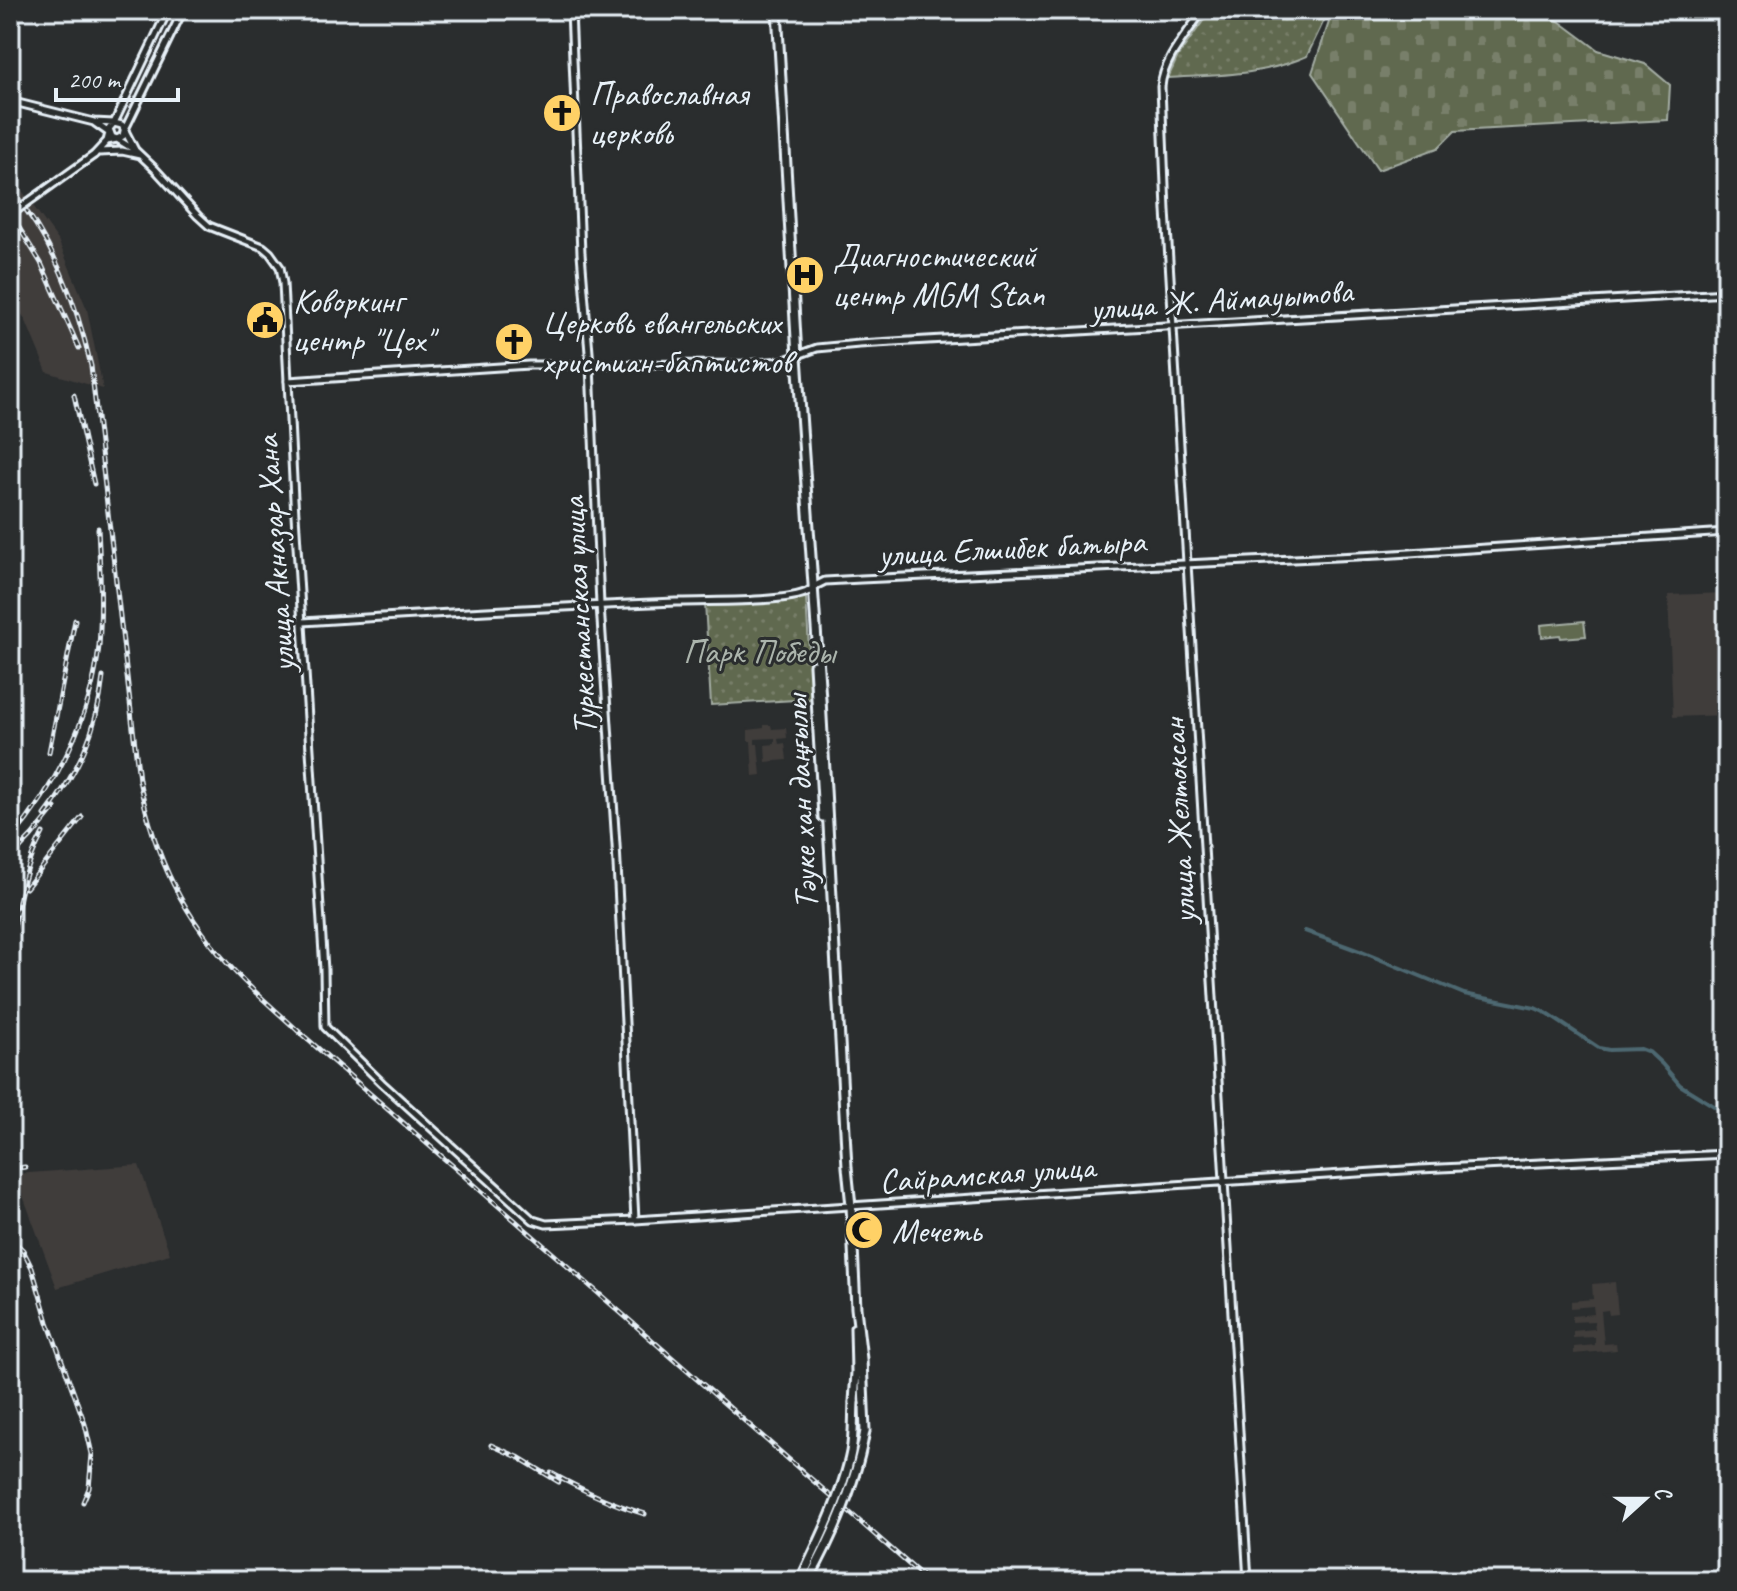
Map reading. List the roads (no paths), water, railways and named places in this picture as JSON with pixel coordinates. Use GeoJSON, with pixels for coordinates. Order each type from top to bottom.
{"type":"FeatureCollection","features":[{"type":"Feature","properties":{"kind":"main road"},"geometry":{"type":"LineString","coordinates":[[10,215],[96,154],[107,141],[110,126],[168,10]]}},
{"type":"Feature","properties":{"kind":"main road"},"geometry":{"type":"LineString","coordinates":[[107,141],[123,136],[183,10]]}},
{"type":"Feature","properties":{"kind":"main road","name":"Туркестанская улица"},"geometry":{"type":"LineString","coordinates":[[571,10],[581,253],[590,365],[600,605],[635,1220]]}},
{"type":"Feature","properties":{"kind":"main road","name":"Тәуке хан даңғылы"},"geometry":{"type":"LineString","coordinates":[[776,10],[787,244],[796,356]]}},
{"type":"Feature","properties":{"kind":"main road","name":"Тәуке хан даңғылы"},"geometry":{"type":"LineString","coordinates":[[776,10],[865,1431],[853,1481],[827,1547],[808,1581]]}},
{"type":"Feature","properties":{"kind":"main road","name":"улица Желтоксан"},"geometry":{"type":"LineString","coordinates":[[1203,10],[1164,70],[1161,87],[1248,1581]]}},
{"type":"Feature","properties":{"kind":"main road"},"geometry":{"type":"LineString","coordinates":[[1712,10],[1727,24]]}},
{"type":"Feature","properties":{"kind":"main road"},"geometry":{"type":"LineString","coordinates":[[10,101],[94,122],[122,125],[124,131]]}},
{"type":"Feature","properties":{"kind":"main road"},"geometry":{"type":"LineString","coordinates":[[94,122],[117,139]]}},
{"type":"Feature","properties":{"kind":"main road","name":"улица Акназар Хана"},"geometry":{"type":"LineString","coordinates":[[124,131],[138,153],[209,226],[263,247],[276,259],[283,283],[325,1027]]}},
{"type":"Feature","properties":{"kind":"main road","name":"улица Акназар Хана"},"geometry":{"type":"LineString","coordinates":[[117,139],[138,153]]}},
{"type":"Feature","properties":{"kind":"main road"},"geometry":{"type":"LineString","coordinates":[[96,154],[138,153]]}},
{"type":"Feature","properties":{"kind":"main road","name":"улица Ж. Аймауытова"},"geometry":{"type":"LineString","coordinates":[[288,381],[514,365],[743,364],[782,361],[817,348],[859,344],[1727,293]]}},
{"type":"Feature","properties":{"kind":"main road","name":"улица Елшибек батыра"},"geometry":{"type":"LineString","coordinates":[[303,622],[800,596],[825,581],[1379,555],[1727,532]]}},
{"type":"Feature","properties":{"kind":"main road","name":"Сайрамская улица"},"geometry":{"type":"LineString","coordinates":[[325,1027],[533,1220],[546,1224],[1420,1169],[1727,1154]]}},
{"type":"Feature","properties":{"kind":"main road","name":"Тәуке хан даңғылы"},"geometry":{"type":"LineString","coordinates":[[800,1581],[844,1477],[851,1451],[856,1372],[849,1206]]}},
{"type":"Feature","properties":{"kind":"waterway"},"geometry":{"type":"LineString","coordinates":[[1305,931],[1464,994],[1535,1008],[1599,1048],[1649,1052],[1680,1085],[1727,1114]]}},
{"type":"Feature","properties":{"kind":"railway"},"geometry":{"type":"LineString","coordinates":[[10,189],[51,250],[70,295],[91,366],[139,780],[153,836],[187,909],[238,975],[297,1030],[928,1581]]}},
{"type":"Feature","properties":{"kind":"railway"},"geometry":{"type":"LineString","coordinates":[[10,213],[41,263],[79,348]]}},
{"type":"Feature","properties":{"kind":"railway"},"geometry":{"type":"LineString","coordinates":[[74,395],[94,484]]}},
{"type":"Feature","properties":{"kind":"railway"},"geometry":{"type":"LineString","coordinates":[[10,841],[56,775],[80,725],[88,699],[100,631],[98,528]]}},
{"type":"Feature","properties":{"kind":"railway"},"geometry":{"type":"LineString","coordinates":[[49,752],[75,620]]}},
{"type":"Feature","properties":{"kind":"railway"},"geometry":{"type":"LineString","coordinates":[[45,815],[67,783],[84,750],[96,716],[103,677]]}},
{"type":"Feature","properties":{"kind":"railway"},"geometry":{"type":"LineString","coordinates":[[10,859],[55,808]]}},
{"type":"Feature","properties":{"kind":"railway"},"geometry":{"type":"LineString","coordinates":[[26,888],[82,817]]}},
{"type":"Feature","properties":{"kind":"railway"},"geometry":{"type":"LineString","coordinates":[[10,950],[26,875],[43,833]]}},
{"type":"Feature","properties":{"kind":"railway"},"geometry":{"type":"LineString","coordinates":[[10,1169],[25,1167]]}},
{"type":"Feature","properties":{"kind":"railway"},"geometry":{"type":"LineString","coordinates":[[10,1238],[23,1250],[32,1268],[85,1424],[92,1454],[89,1488],[83,1502]]}},
{"type":"Feature","properties":{"kind":"railway"},"geometry":{"type":"LineString","coordinates":[[491,1445],[559,1482]]}},
{"type":"Feature","properties":{"kind":"railway"},"geometry":{"type":"LineString","coordinates":[[551,1473],[597,1496],[645,1514]]}},
{"type":"Feature","properties":{"kind":"place","name":"Православная церковь"},"geometry":{"type":"Point","coordinates":[562,113]}},
{"type":"Feature","properties":{"kind":"place","name":"Диагностический центр MGM Stan"},"geometry":{"type":"Point","coordinates":[805,275]}},
{"type":"Feature","properties":{"kind":"place","name":"Коворкинг центр \"Цех\""},"geometry":{"type":"Point","coordinates":[265,320]}},
{"type":"Feature","properties":{"kind":"place","name":"Церковь евангельских христиан-баптистов"},"geometry":{"type":"Point","coordinates":[514,342]}},
{"type":"Feature","properties":{"kind":"place","name":"Мечеть"},"geometry":{"type":"Point","coordinates":[864,1230]}},
{"type":"Feature","properties":{"kind":"park label","name":"Парк Победы"},"geometry":{"type":"Point","coordinates":[759,651]}}]}
